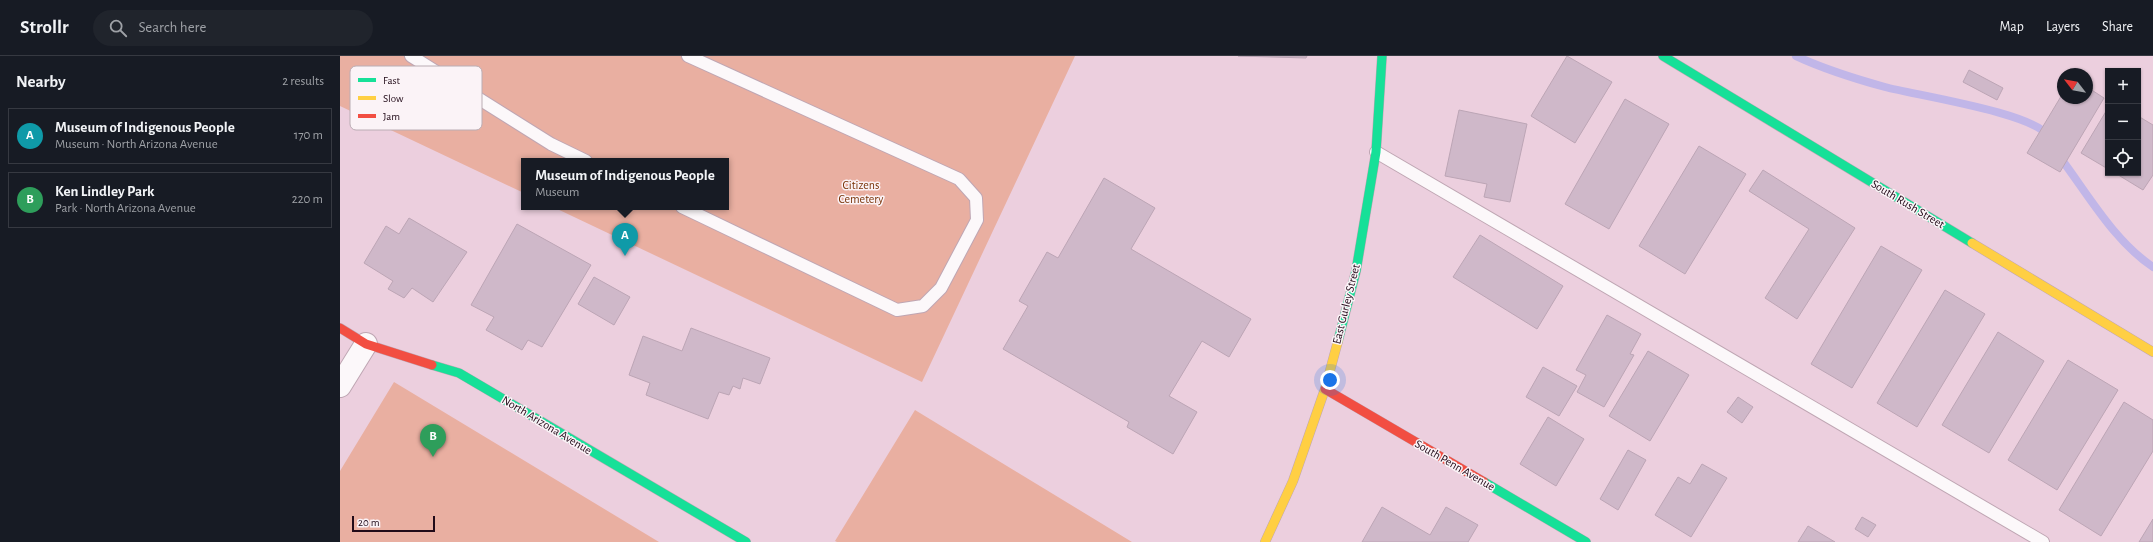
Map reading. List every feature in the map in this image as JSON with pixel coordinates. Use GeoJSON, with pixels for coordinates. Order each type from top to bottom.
{"type":"FeatureCollection","features":[{"type":"Feature","properties":{"kind":"street","name":"East Gurley Street"},"geometry":{"type":"LineString","coordinates":[[1265,542],[1293,481],[1325,389],[1356,271],[1376,152],[1382,56]]}},
{"type":"Feature","properties":{"kind":"street","name":"South Rush Street"},"geometry":{"type":"LineString","coordinates":[[1663,56],[2153,352]]}},
{"type":"Feature","properties":{"kind":"street","name":"North Arizona Avenue"},"geometry":{"type":"LineString","coordinates":[[340,328],[366,344],[459,373],[746,542]]}},
{"type":"Feature","properties":{"kind":"street"},"geometry":{"type":"LineString","coordinates":[[340,386],[366,344]]}},
{"type":"Feature","properties":{"kind":"street","name":"South Penn Avenue"},"geometry":{"type":"LineString","coordinates":[[1325,389],[1586,542]]}},
{"type":"Feature","properties":{"kind":"lane"},"geometry":{"type":"LineString","coordinates":[[411,56],[427,66]]}},
{"type":"Feature","properties":{"kind":"lane"},"geometry":{"type":"LineString","coordinates":[[688,56],[959,179],[976,198],[976,220],[941,288],[922,306],[897,310],[688,210]]}},
{"type":"Feature","properties":{"kind":"lane"},"geometry":{"type":"LineString","coordinates":[[482,101],[551,144],[580,158]]}},
{"type":"Feature","properties":{"kind":"lane"},"geometry":{"type":"LineString","coordinates":[[1376,152],[2043,542]]}},
{"type":"Feature","properties":{"kind":"green space","name":"Citizens Cemetery"},"geometry":{"type":"Polygon","coordinates":[[[340,56],[1075,56],[922,382],[559,210],[729,210],[729,158],[521,158],[521,192],[391,130],[482,130],[482,66],[350,66],[350,111],[340,106],[340,56]]]}},
{"type":"Feature","properties":{"kind":"green space"},"geometry":{"type":"Polygon","coordinates":[[[394,382],[659,542],[340,542],[340,471],[394,382]]]}},
{"type":"Feature","properties":{"kind":"green space"},"geometry":{"type":"Polygon","coordinates":[[[915,410],[1132,542],[835,541],[915,410]]]}},
{"type":"Feature","properties":{"kind":"building"},"geometry":{"type":"Polygon","coordinates":[[[1238,56],[1307,56],[1306,58],[1238,56]]]}},
{"type":"Feature","properties":{"kind":"building"},"geometry":{"type":"Polygon","coordinates":[[[1567,56],[1612,82],[1575,143],[1531,116],[1567,56]]]}},
{"type":"Feature","properties":{"kind":"building"},"geometry":{"type":"Polygon","coordinates":[[[1969,70],[2003,88],[1997,100],[1963,82],[1969,70]]]}},
{"type":"Feature","properties":{"kind":"building"},"geometry":{"type":"Polygon","coordinates":[[[2093,91],[2104,98],[2060,172],[2027,153],[2057,103],[2093,104],[2093,91]]]}},
{"type":"Feature","properties":{"kind":"building"},"geometry":{"type":"Polygon","coordinates":[[[1625,99],[1669,124],[1609,229],[1565,204],[1625,99]]]}},
{"type":"Feature","properties":{"kind":"building"},"geometry":{"type":"Polygon","coordinates":[[[1459,110],[1527,124],[1510,202],[1484,197],[1487,184],[1445,176],[1459,110]]]}},
{"type":"Feature","properties":{"kind":"building"},"geometry":{"type":"Polygon","coordinates":[[[2105,113],[2105,167],[2081,153],[2105,113]]]}},
{"type":"Feature","properties":{"kind":"building"},"geometry":{"type":"Polygon","coordinates":[[[2141,118],[2153,125],[2153,175],[2143,190],[2120,176],[2141,176],[2141,118]]]}},
{"type":"Feature","properties":{"kind":"building"},"geometry":{"type":"Polygon","coordinates":[[[1699,146],[1746,174],[1685,274],[1639,246],[1699,146]]]}},
{"type":"Feature","properties":{"kind":"building"},"geometry":{"type":"Polygon","coordinates":[[[1763,170],[1855,228],[1797,319],[1765,298],[1809,229],[1749,191],[1763,170]]]}},
{"type":"Feature","properties":{"kind":"building"},"geometry":{"type":"Polygon","coordinates":[[[1104,178],[1155,208],[1131,249],[1251,319],[1229,357],[1202,341],[1169,396],[1197,412],[1173,454],[1127,427],[1129,422],[1003,349],[1028,306],[1019,301],[1047,252],[1058,258],[1104,178]]]}},
{"type":"Feature","properties":{"kind":"building"},"geometry":{"type":"Polygon","coordinates":[[[409,218],[467,252],[433,302],[412,288],[404,298],[388,289],[393,281],[364,263],[386,226],[399,234],[409,218]]]}},
{"type":"Feature","properties":{"kind":"building"},"geometry":{"type":"Polygon","coordinates":[[[517,224],[591,265],[542,347],[528,340],[522,350],[486,330],[494,317],[471,305],[517,224]]]}},
{"type":"Feature","properties":{"kind":"building"},"geometry":{"type":"Polygon","coordinates":[[[1480,235],[1563,286],[1537,329],[1453,277],[1480,235]]]}},
{"type":"Feature","properties":{"kind":"building"},"geometry":{"type":"Polygon","coordinates":[[[1881,246],[1922,270],[1852,388],[1811,364],[1881,246]]]}},
{"type":"Feature","properties":{"kind":"building"},"geometry":{"type":"Polygon","coordinates":[[[594,277],[630,297],[614,325],[578,304],[594,277]]]}},
{"type":"Feature","properties":{"kind":"building"},"geometry":{"type":"Polygon","coordinates":[[[1945,290],[1985,314],[1917,427],[1877,403],[1945,290]]]}},
{"type":"Feature","properties":{"kind":"building"},"geometry":{"type":"Polygon","coordinates":[[[1607,315],[1641,334],[1630,354],[1634,355],[1604,407],[1577,392],[1586,375],[1576,370],[1607,315]]]}},
{"type":"Feature","properties":{"kind":"building"},"geometry":{"type":"Polygon","coordinates":[[[691,328],[770,358],[760,384],[743,378],[740,389],[733,386],[729,395],[719,392],[708,419],[646,395],[650,383],[629,375],[643,336],[682,351],[691,328]]]}},
{"type":"Feature","properties":{"kind":"building"},"geometry":{"type":"Polygon","coordinates":[[[1998,332],[2044,361],[1989,453],[1942,425],[1998,332]]]}},
{"type":"Feature","properties":{"kind":"building"},"geometry":{"type":"Polygon","coordinates":[[[1648,351],[1689,375],[1650,441],[1609,416],[1648,351]]]}},
{"type":"Feature","properties":{"kind":"building"},"geometry":{"type":"Polygon","coordinates":[[[2068,360],[2118,390],[2057,490],[2008,460],[2068,360]]]}},
{"type":"Feature","properties":{"kind":"building"},"geometry":{"type":"Polygon","coordinates":[[[1543,367],[1577,386],[1559,416],[1526,397],[1543,367]]]}},
{"type":"Feature","properties":{"kind":"building"},"geometry":{"type":"Polygon","coordinates":[[[1738,397],[1753,407],[1742,423],[1727,412],[1738,397]]]}},
{"type":"Feature","properties":{"kind":"building"},"geometry":{"type":"Polygon","coordinates":[[[2124,402],[2153,420],[2153,451],[2101,536],[2059,510],[2124,402]]]}},
{"type":"Feature","properties":{"kind":"building"},"geometry":{"type":"Polygon","coordinates":[[[1548,417],[1584,439],[1556,486],[1520,464],[1548,417]]]}},
{"type":"Feature","properties":{"kind":"building"},"geometry":{"type":"Polygon","coordinates":[[[1628,450],[1646,460],[1618,510],[1600,499],[1628,450]]]}},
{"type":"Feature","properties":{"kind":"building"},"geometry":{"type":"Polygon","coordinates":[[[1702,464],[1727,478],[1691,537],[1655,515],[1678,477],[1690,484],[1702,464]]]}},
{"type":"Feature","properties":{"kind":"building"},"geometry":{"type":"Polygon","coordinates":[[[1382,507],[1430,535],[1446,507],[1478,525],[1468,542],[1362,542],[1382,507]]]}},
{"type":"Feature","properties":{"kind":"building"},"geometry":{"type":"Polygon","coordinates":[[[1862,517],[1876,525],[1868,537],[1855,529],[1862,517]]]}},
{"type":"Feature","properties":{"kind":"building"},"geometry":{"type":"Polygon","coordinates":[[[2153,519],[2153,542],[2139,542],[2153,519]]]}},
{"type":"Feature","properties":{"kind":"building"},"geometry":{"type":"Polygon","coordinates":[[[1808,526],[1835,542],[1798,542],[1808,526]]]}},
{"type":"Feature","properties":{"kind":"waterway"},"geometry":{"type":"LineString","coordinates":[[1796,56],[1863,81],[1973,106],[2022,120],[2039,128],[2049,137]]}},
{"type":"Feature","properties":{"kind":"waterway"},"geometry":{"type":"LineString","coordinates":[[2059,156],[2113,230],[2126,244],[2153,267]]}},
{"type":"Feature","properties":{"kind":"traffic: fast"},"geometry":{"type":"LineString","coordinates":[[1338,341],[1356,271],[1376,152],[1382,56]]}},
{"type":"Feature","properties":{"kind":"traffic: fast"},"geometry":{"type":"LineString","coordinates":[[1663,56],[1972,243]]}},
{"type":"Feature","properties":{"kind":"traffic: fast"},"geometry":{"type":"LineString","coordinates":[[432,365],[459,373],[746,542]]}},
{"type":"Feature","properties":{"kind":"traffic: fast"},"geometry":{"type":"LineString","coordinates":[[1484,482],[1586,542]]}},
{"type":"Feature","properties":{"kind":"traffic: slow"},"geometry":{"type":"LineString","coordinates":[[1972,243],[2153,352]]}},
{"type":"Feature","properties":{"kind":"traffic: slow"},"geometry":{"type":"LineString","coordinates":[[1265,542],[1293,481],[1325,389],[1338,341]]}},
{"type":"Feature","properties":{"kind":"traffic: jam"},"geometry":{"type":"LineString","coordinates":[[340,328],[366,344],[432,365]]}},
{"type":"Feature","properties":{"kind":"traffic: jam"},"geometry":{"type":"LineString","coordinates":[[1325,389],[1484,482]]}},
{"type":"Feature","properties":{"kind":"place","name":"Museum of Indigenous People"},"geometry":{"type":"Point","coordinates":[625,256]}},
{"type":"Feature","properties":{"kind":"place","name":"Ken Lindley Park"},"geometry":{"type":"Point","coordinates":[433,457]}}]}
